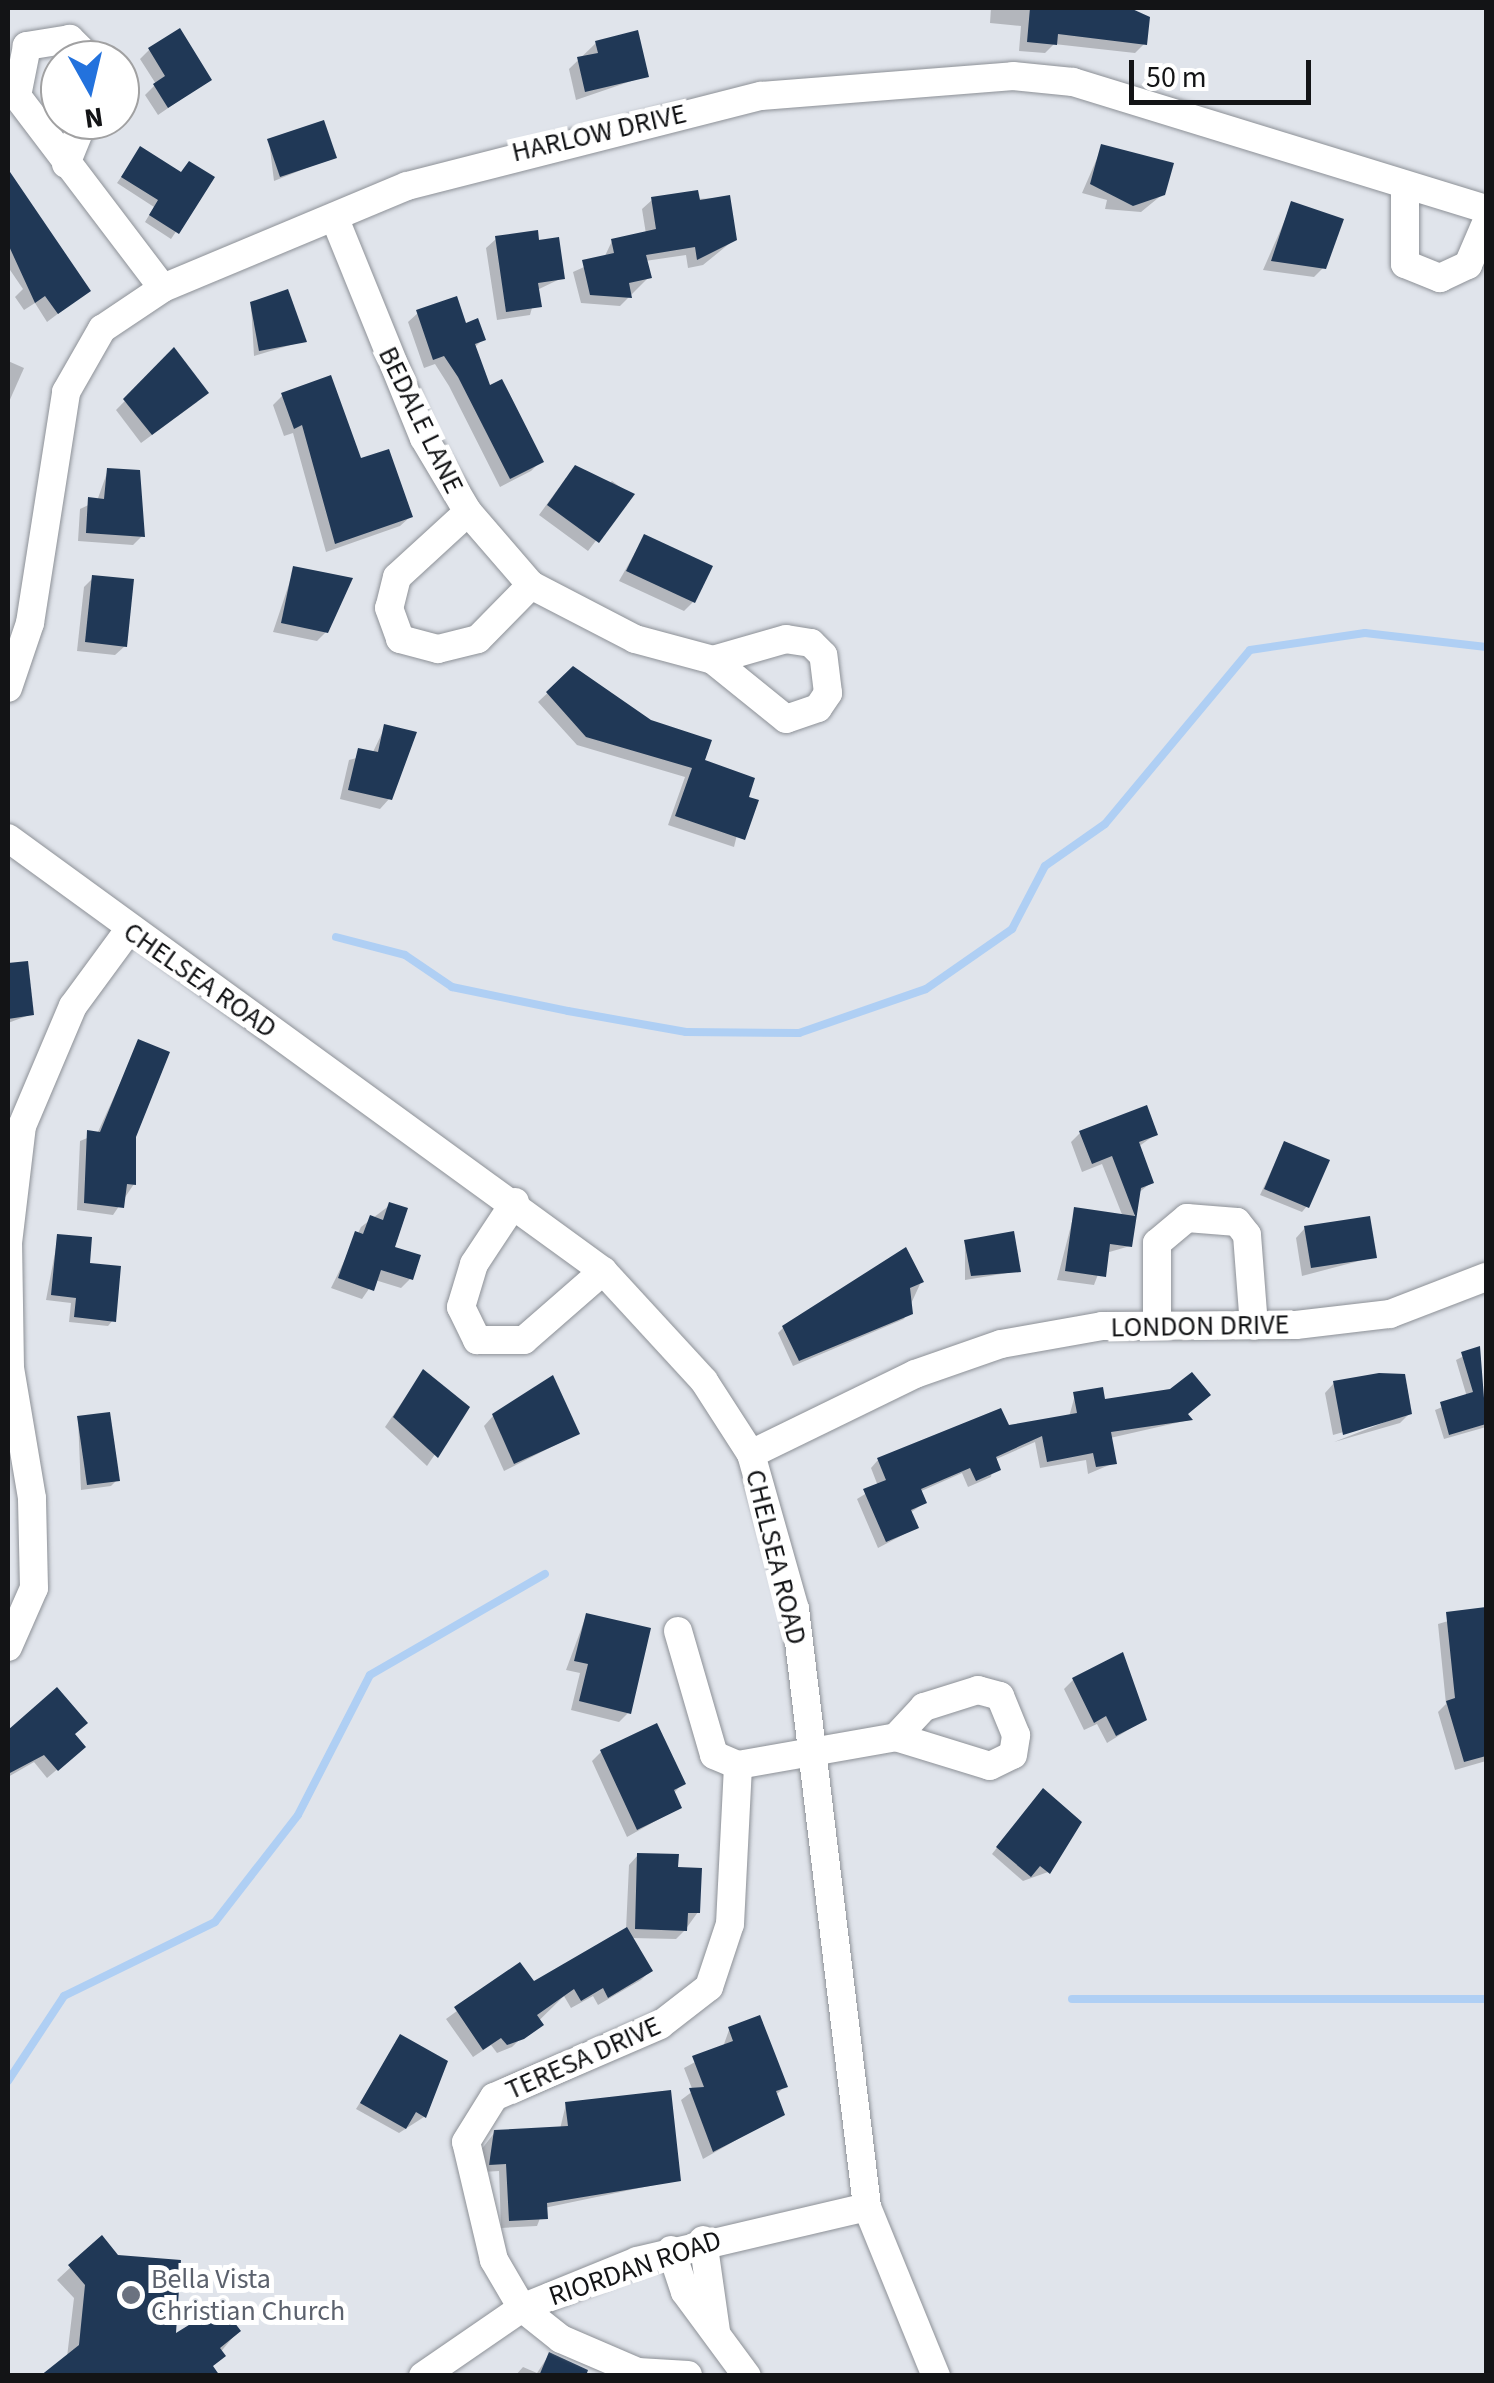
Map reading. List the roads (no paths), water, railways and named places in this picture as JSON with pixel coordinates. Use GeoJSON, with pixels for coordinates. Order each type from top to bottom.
{"type":"FeatureCollection","features":[{"type":"Feature","properties":{"kind":"street"},"geometry":{"type":"LineString","coordinates":[[40,41],[27,46],[18,66],[27,116],[40,132]]}},
{"type":"Feature","properties":{"kind":"street","name":"HARLOW DRIVE"},"geometry":{"type":"LineString","coordinates":[[8,688],[30,623],[66,392],[102,328],[163,288],[335,220],[407,186],[594,131],[761,96],[941,76],[1073,82],[1486,209]]}},
{"type":"Feature","properties":{"kind":"street"},"geometry":{"type":"LineString","coordinates":[[46,140],[163,288]]}},
{"type":"Feature","properties":{"kind":"street"},"geometry":{"type":"LineString","coordinates":[[66,164],[76,140]]}},
{"type":"Feature","properties":{"kind":"street"},"geometry":{"type":"LineString","coordinates":[[1404,186],[1405,264],[1440,278],[1468,265],[1486,223]]}},
{"type":"Feature","properties":{"kind":"street","name":"BEDALE LANE"},"geometry":{"type":"LineString","coordinates":[[335,220],[424,438],[468,512],[531,585],[636,639],[713,660]]}},
{"type":"Feature","properties":{"kind":"street"},"geometry":{"type":"LineString","coordinates":[[468,512],[397,577],[390,608],[400,638],[438,649],[478,639],[531,585]]}},
{"type":"Feature","properties":{"kind":"street","name":"CHELSEA ROAD"},"geometry":{"type":"LineString","coordinates":[[8,838],[128,931],[515,1202],[603,1270],[704,1381],[750,1454],[795,1609],[866,2207],[936,2376]]}},
{"type":"Feature","properties":{"kind":"street"},"geometry":{"type":"LineString","coordinates":[[8,1647],[34,1588],[32,1498],[9,1369],[8,1243],[14,1123],[74,1006],[128,931]]}},
{"type":"Feature","properties":{"kind":"street"},"geometry":{"type":"LineString","coordinates":[[515,1202],[474,1264],[461,1307],[477,1340],[524,1340],[603,1270]]}},
{"type":"Feature","properties":{"kind":"street"},"geometry":{"type":"LineString","coordinates":[[1156,1322],[1157,1243],[1187,1218],[1236,1222],[1246,1236],[1254,1326]]}},
{"type":"Feature","properties":{"kind":"street","name":"LONDON DRIVE"},"geometry":{"type":"LineString","coordinates":[[750,1454],[914,1374],[1001,1344],[1156,1322],[1254,1326],[1390,1314],[1486,1277]]}},
{"type":"Feature","properties":{"kind":"street"},"geometry":{"type":"LineString","coordinates":[[678,1631],[714,1755],[738,1764],[812,1748],[896,1738]]}},
{"type":"Feature","properties":{"kind":"street","name":"TERESA DRIVE"},"geometry":{"type":"LineString","coordinates":[[522,2308],[494,2260],[466,2174],[466,2142],[494,2097],[660,2025],[709,1988],[730,1924],[738,1764]]}},
{"type":"Feature","properties":{"kind":"street","name":"RIORDAN ROAD"},"geometry":{"type":"LineString","coordinates":[[423,2376],[522,2308],[670,2250],[866,2207]]}},
{"type":"Feature","properties":{"kind":"street"},"geometry":{"type":"LineString","coordinates":[[703,2240],[716,2330]]}},
{"type":"Feature","properties":{"kind":"street"},"geometry":{"type":"LineString","coordinates":[[670,2250],[685,2292],[747,2376]]}},
{"type":"Feature","properties":{"kind":"street"},"geometry":{"type":"LineString","coordinates":[[522,2308],[562,2339],[638,2372],[688,2375]]}},
{"type":"Feature","properties":{"kind":"waterway"},"geometry":{"type":"LineString","coordinates":[[336,937],[405,955],[452,987],[686,1032],[799,1033],[926,989],[1012,929],[1045,866],[1105,824],[1250,650],[1365,633],[1486,647]]}},
{"type":"Feature","properties":{"kind":"waterway"},"geometry":{"type":"LineString","coordinates":[[8,2081],[64,1996],[215,1922],[298,1815],[370,1675],[545,1574]]}},
{"type":"Feature","properties":{"kind":"waterway"},"geometry":{"type":"LineString","coordinates":[[1072,1999],[1486,1999]]}},
{"type":"Feature","properties":{"kind":"place","name":"Bella Vista Christian Church"},"geometry":{"type":"Point","coordinates":[131,2295]}}]}
